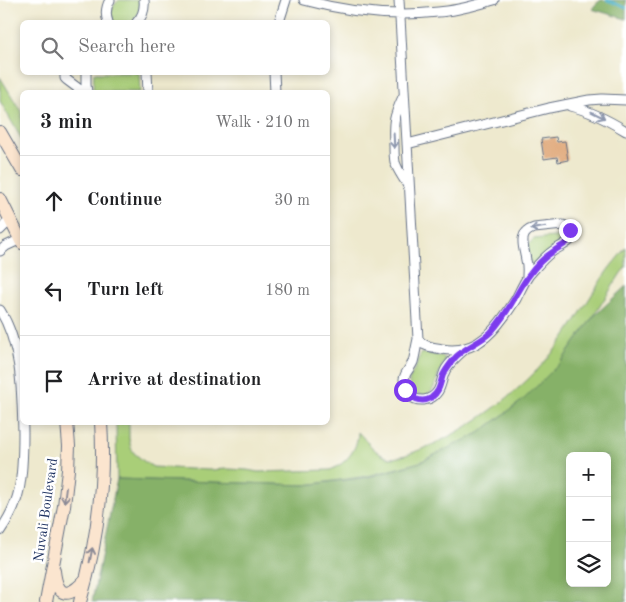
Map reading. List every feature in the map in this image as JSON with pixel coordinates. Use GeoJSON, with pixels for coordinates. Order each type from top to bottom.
{"type":"FeatureCollection","features":[{"type":"Feature","properties":{"kind":"main road"},"geometry":{"type":"LineString","coordinates":[[0,132],[20,167]]}},
{"type":"Feature","properties":{"kind":"main road"},"geometry":{"type":"LineString","coordinates":[[0,199],[20,237]]}},
{"type":"Feature","properties":{"kind":"main road","name":"Nuvali Boulevard"},"geometry":{"type":"LineString","coordinates":[[46,602],[64,506],[69,446],[67,425]]}},
{"type":"Feature","properties":{"kind":"main road"},"geometry":{"type":"LineString","coordinates":[[80,602],[87,578],[98,521],[101,425]]}},
{"type":"Feature","properties":{"kind":"main road"},"geometry":{"type":"LineString","coordinates":[[53,563],[58,588],[65,593],[72,593],[87,578]]}},
{"type":"Feature","properties":{"kind":"street"},"geometry":{"type":"LineString","coordinates":[[107,20],[106,10],[110,0]]}},
{"type":"Feature","properties":{"kind":"street"},"geometry":{"type":"LineString","coordinates":[[138,20],[143,14],[144,0]]}},
{"type":"Feature","properties":{"kind":"street"},"geometry":{"type":"LineString","coordinates":[[280,20],[286,0]]}},
{"type":"Feature","properties":{"kind":"street"},"geometry":{"type":"LineString","coordinates":[[304,0],[356,11],[400,14],[439,12],[494,0]]}},
{"type":"Feature","properties":{"kind":"street"},"geometry":{"type":"LineString","coordinates":[[399,0],[418,339],[412,364],[405,375],[405,390],[417,400],[430,398],[435,395],[448,366],[465,349]]}},
{"type":"Feature","properties":{"kind":"street"},"geometry":{"type":"LineString","coordinates":[[65,75],[67,80],[80,90]]}},
{"type":"Feature","properties":{"kind":"street"},"geometry":{"type":"LineString","coordinates":[[86,75],[87,90]]}},
{"type":"Feature","properties":{"kind":"street"},"geometry":{"type":"LineString","coordinates":[[147,75],[148,90]]}},
{"type":"Feature","properties":{"kind":"street"},"geometry":{"type":"LineString","coordinates":[[274,75],[275,90]]}},
{"type":"Feature","properties":{"kind":"street"},"geometry":{"type":"LineString","coordinates":[[404,94],[393,125],[394,156],[398,170],[409,187]]}},
{"type":"Feature","properties":{"kind":"street"},"geometry":{"type":"LineString","coordinates":[[407,144],[549,108],[589,100],[626,100]]}},
{"type":"Feature","properties":{"kind":"street"},"geometry":{"type":"LineString","coordinates":[[567,105],[586,110],[626,132]]}},
{"type":"Feature","properties":{"kind":"street"},"geometry":{"type":"LineString","coordinates":[[0,230],[11,219]]}},
{"type":"Feature","properties":{"kind":"street"},"geometry":{"type":"LineString","coordinates":[[418,339],[425,346],[450,351],[465,349],[475,345],[504,318],[528,277],[550,253],[570,240],[570,233],[567,227],[534,228],[524,234],[523,246],[528,266],[528,277]]}},
{"type":"Feature","properties":{"kind":"street"},"geometry":{"type":"LineString","coordinates":[[0,251],[6,246],[20,242]]}},
{"type":"Feature","properties":{"kind":"street"},"geometry":{"type":"LineString","coordinates":[[0,310],[13,338],[20,376]]}},
{"type":"Feature","properties":{"kind":"street"},"geometry":{"type":"LineString","coordinates":[[0,531],[11,515],[20,490],[23,425]]}},
{"type":"Feature","properties":{"kind":"green space"},"geometry":{"type":"Polygon","coordinates":[[[119,0],[138,0],[140,6],[134,20],[112,20],[112,10],[119,0]]]}},
{"type":"Feature","properties":{"kind":"green space"},"geometry":{"type":"Polygon","coordinates":[[[601,0],[626,0],[626,19],[592,9],[601,0]]]}},
{"type":"Feature","properties":{"kind":"green space"},"geometry":{"type":"Polygon","coordinates":[[[94,75],[139,75],[140,90],[94,90],[94,75]]]}},
{"type":"Feature","properties":{"kind":"green space"},"geometry":{"type":"Polygon","coordinates":[[[0,77],[20,110],[20,136],[0,101],[0,77]]]}},
{"type":"Feature","properties":{"kind":"green space"},"geometry":{"type":"Polygon","coordinates":[[[562,236],[566,239],[533,265],[531,264],[528,247],[534,239],[562,236]]]}},
{"type":"Feature","properties":{"kind":"green space"},"geometry":{"type":"Polygon","coordinates":[[[626,247],[626,267],[561,362],[523,400],[479,433],[420,462],[368,476],[305,485],[117,479],[116,425],[129,425],[131,448],[134,453],[153,467],[209,470],[228,469],[258,472],[330,470],[341,464],[350,455],[356,444],[358,432],[376,451],[385,457],[394,458],[420,450],[473,423],[507,398],[538,370],[564,338],[606,273],[626,247]]]}},
{"type":"Feature","properties":{"kind":"green space"},"geometry":{"type":"Polygon","coordinates":[[[626,286],[626,602],[92,602],[117,479],[305,485],[368,477],[420,462],[479,433],[523,400],[561,362],[593,317],[626,286]]]}},
{"type":"Feature","properties":{"kind":"green space"},"geometry":{"type":"Polygon","coordinates":[[[422,353],[445,358],[432,391],[426,395],[415,393],[409,383],[422,353]]]}},
{"type":"Feature","properties":{"kind":"building"},"geometry":{"type":"Polygon","coordinates":[[[556,137],[557,142],[565,141],[568,160],[558,162],[557,157],[544,159],[541,139],[556,137]]]}},
{"type":"Feature","properties":{"kind":"waterway"},"geometry":{"type":"LineString","coordinates":[[607,0],[626,8]]}},
{"type":"Feature","properties":{"kind":"route"},"geometry":{"type":"LineString","coordinates":[[405,390],[417,400],[426,400],[435,395],[441,385],[444,372],[455,357],[479,342],[504,318],[528,277],[550,253],[570,240],[570,230]]}}]}
